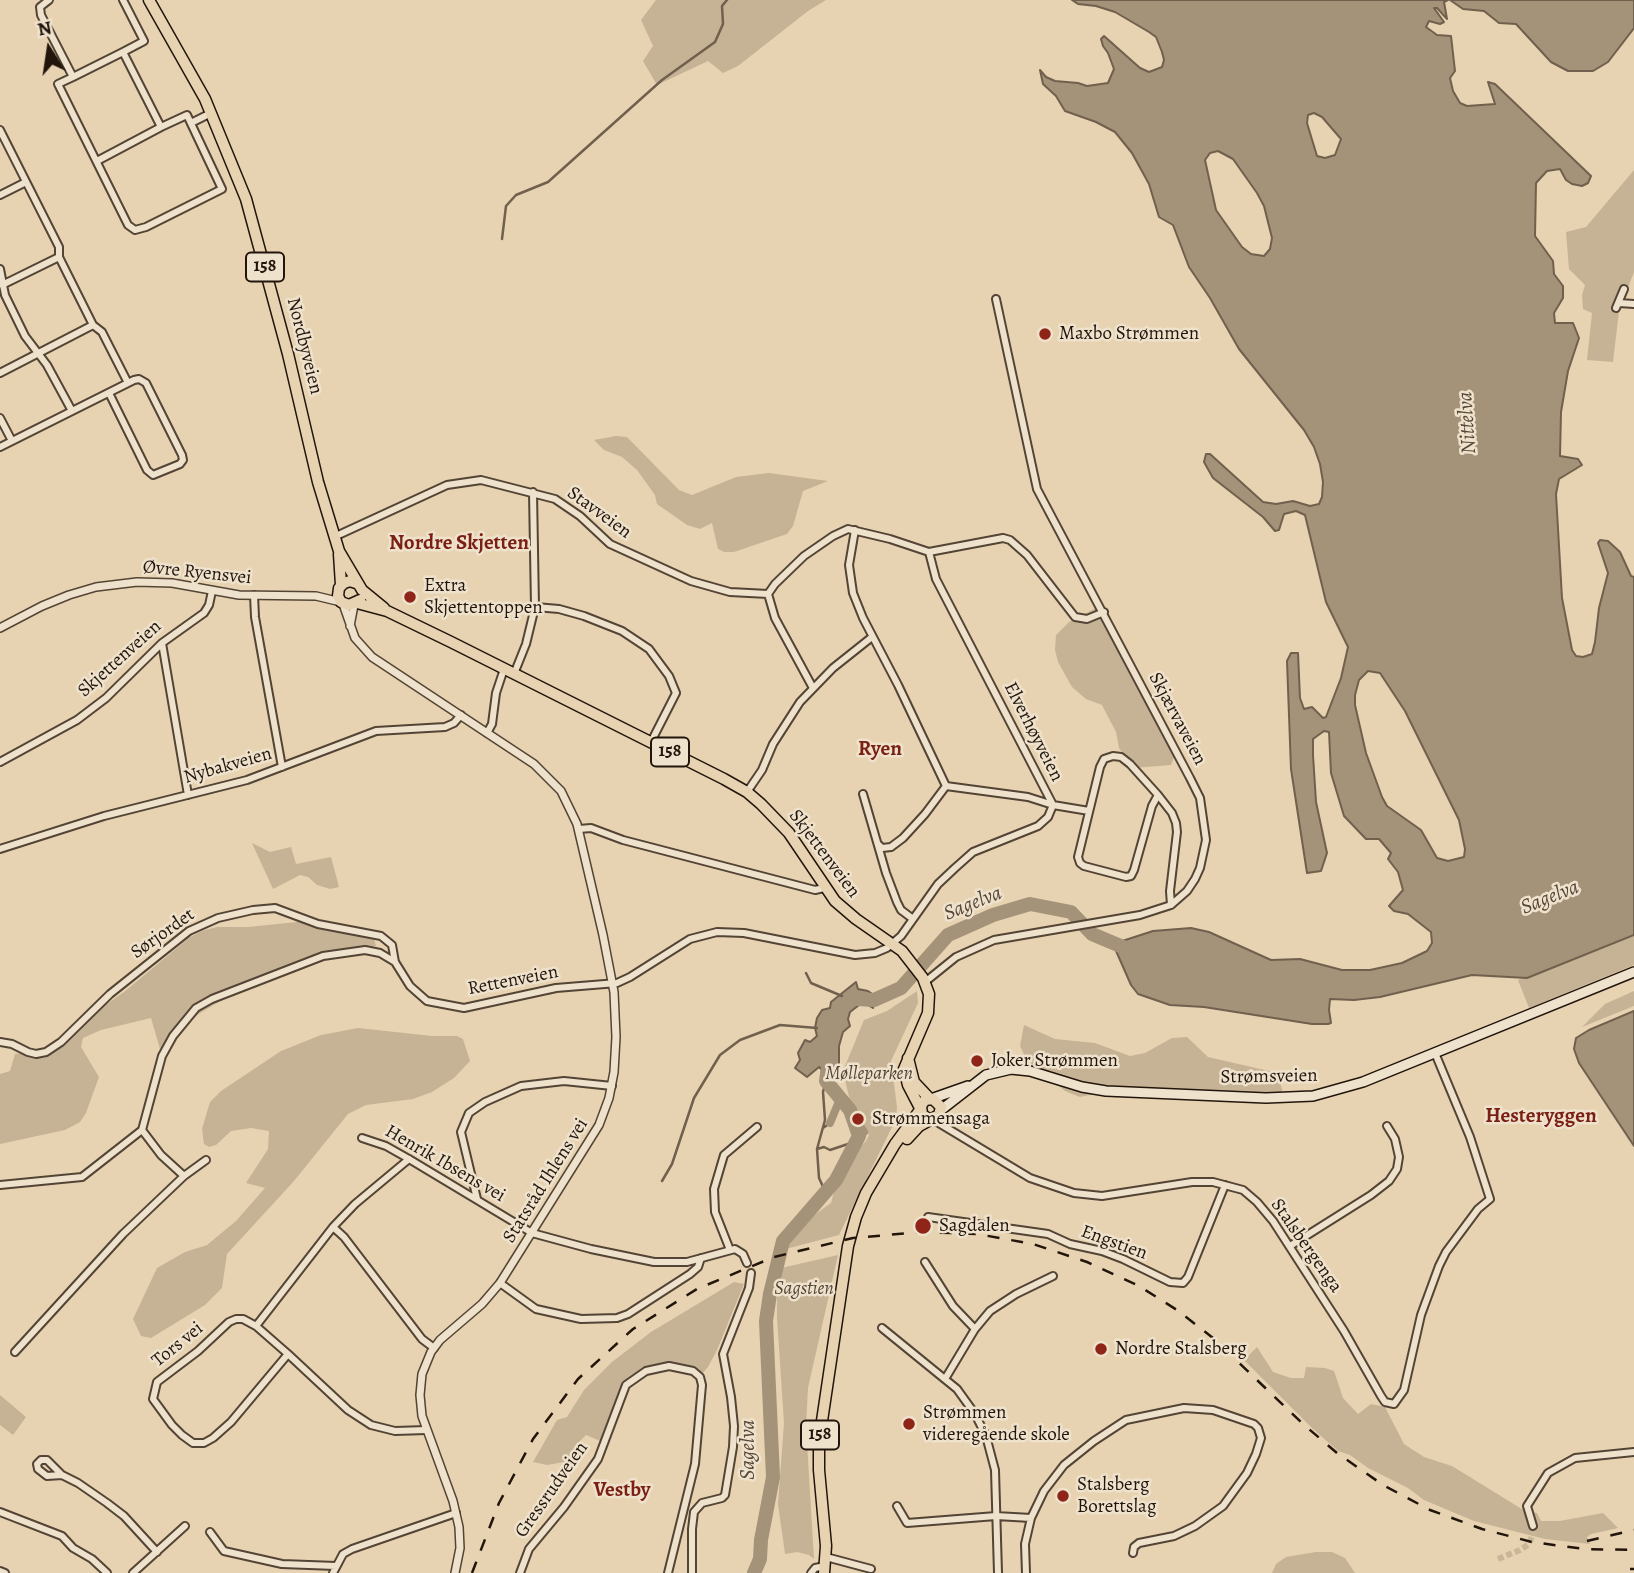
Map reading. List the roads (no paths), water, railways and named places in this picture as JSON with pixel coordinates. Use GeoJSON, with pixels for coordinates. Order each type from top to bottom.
{"type":"FeatureCollection","features":[{"type":"Feature","properties":{"kind":"main road","name":"Nordbyveien"},"geometry":{"type":"LineString","coordinates":[[149,0],[189,69],[236,172],[254,225],[334,537],[359,586]]}},
{"type":"Feature","properties":{"kind":"main road","name":"Nordbyveien"},"geometry":{"type":"LineString","coordinates":[[339,551],[340,587]]}},
{"type":"Feature","properties":{"kind":"main road"},"geometry":{"type":"LineString","coordinates":[[340,587],[347,581],[359,586],[361,598],[349,603]]}},
{"type":"Feature","properties":{"kind":"main road","name":"Skjettenveien"},"geometry":{"type":"LineString","coordinates":[[359,586],[387,611]]}},
{"type":"Feature","properties":{"kind":"main road","name":"158"},"geometry":{"type":"LineString","coordinates":[[340,587],[338,596],[349,603]]}},
{"type":"Feature","properties":{"kind":"main road","name":"Skjettenveien"},"geometry":{"type":"LineString","coordinates":[[349,603],[387,611],[747,792],[789,833],[824,888],[850,915],[906,953],[923,978]]}},
{"type":"Feature","properties":{"kind":"main road","name":"Strømsveien"},"geometry":{"type":"LineString","coordinates":[[825,1565],[819,1441],[843,1273],[856,1217],[866,1194],[888,1160],[913,1131],[972,1085],[995,1071],[1017,1069],[1106,1091],[1254,1098],[1306,1097],[1353,1086],[1634,972]]}},
{"type":"Feature","properties":{"kind":"main road"},"geometry":{"type":"LineString","coordinates":[[908,1058],[915,1082],[930,1099],[938,1102],[935,1115],[924,1116],[904,1069],[908,1058],[929,1007],[929,994],[923,978]]}},
{"type":"Feature","properties":{"kind":"main road","name":"Strømsveien"},"geometry":{"type":"LineString","coordinates":[[930,1099],[972,1085]]}},
{"type":"Feature","properties":{"kind":"main road","name":"158"},"geometry":{"type":"LineString","coordinates":[[920,1109],[923,1101],[930,1099]]}},
{"type":"Feature","properties":{"kind":"main road","name":"Strømsveien"},"geometry":{"type":"LineString","coordinates":[[888,1160],[895,1144],[920,1109]]}},
{"type":"Feature","properties":{"kind":"street"},"geometry":{"type":"LineString","coordinates":[[50,0],[40,7],[41,15],[73,77]]}},
{"type":"Feature","properties":{"kind":"street"},"geometry":{"type":"LineString","coordinates":[[97,161],[187,115],[222,189],[146,227],[135,230],[128,225],[58,84],[144,41],[123,0]]}},
{"type":"Feature","properties":{"kind":"street"},"geometry":{"type":"LineString","coordinates":[[123,52],[162,127]]}},
{"type":"Feature","properties":{"kind":"street"},"geometry":{"type":"LineString","coordinates":[[191,123],[211,113]]}},
{"type":"Feature","properties":{"kind":"street"},"geometry":{"type":"LineString","coordinates":[[0,130],[59,247],[59,257],[93,325],[102,332],[128,383]]}},
{"type":"Feature","properties":{"kind":"street"},"geometry":{"type":"LineString","coordinates":[[0,195],[26,182]]}},
{"type":"Feature","properties":{"kind":"street"},"geometry":{"type":"LineString","coordinates":[[2,285],[59,257]]}},
{"type":"Feature","properties":{"kind":"street"},"geometry":{"type":"LineString","coordinates":[[0,269],[5,295],[25,336],[72,411]]}},
{"type":"Feature","properties":{"kind":"street"},"geometry":{"type":"LineString","coordinates":[[1624,289],[1617,305],[1634,304]]}},
{"type":"Feature","properties":{"kind":"street","name":"Skjærvaveien"},"geometry":{"type":"LineString","coordinates":[[996,299],[1035,483],[1200,798],[1206,840],[1200,868],[1187,891],[1171,905]]}},
{"type":"Feature","properties":{"kind":"street"},"geometry":{"type":"LineString","coordinates":[[0,373],[93,325]]}},
{"type":"Feature","properties":{"kind":"street"},"geometry":{"type":"LineString","coordinates":[[0,447],[128,383],[139,379],[146,383],[182,455],[180,464],[160,474],[153,475],[147,470],[109,393]]}},
{"type":"Feature","properties":{"kind":"street"},"geometry":{"type":"LineString","coordinates":[[0,418],[12,441]]}},
{"type":"Feature","properties":{"kind":"street","name":"Stavveien"},"geometry":{"type":"LineString","coordinates":[[334,537],[447,485],[481,480],[555,499],[569,507],[610,544],[691,581],[730,592],[768,594]]}},
{"type":"Feature","properties":{"kind":"street"},"geometry":{"type":"LineString","coordinates":[[487,733],[492,724],[494,701],[526,644],[536,607],[533,492]]}},
{"type":"Feature","properties":{"kind":"street"},"geometry":{"type":"LineString","coordinates":[[813,688],[783,636],[768,594],[784,574],[804,556],[840,531],[855,530],[929,552],[1003,538],[1010,540],[1027,555],[1075,617],[1087,619],[1104,612]]}},
{"type":"Feature","properties":{"kind":"street"},"geometry":{"type":"LineString","coordinates":[[855,530],[849,565],[853,593],[946,786]]}},
{"type":"Feature","properties":{"kind":"street","name":"Elverhøyveien"},"geometry":{"type":"LineString","coordinates":[[892,943],[901,936],[937,884],[973,852],[1038,826],[1048,817],[1053,805],[936,579],[929,562],[929,552]]}},
{"type":"Feature","properties":{"kind":"street","name":"Øvre Ryensvei"},"geometry":{"type":"LineString","coordinates":[[0,628],[51,602],[106,586],[156,581],[212,591],[316,596],[349,603]]}},
{"type":"Feature","properties":{"kind":"street","name":"Øvre Ryensvei"},"geometry":{"type":"LineString","coordinates":[[316,596],[340,587]]}},
{"type":"Feature","properties":{"kind":"street","name":"Skjettenveien"},"geometry":{"type":"LineString","coordinates":[[0,762],[77,720],[106,698],[162,643],[204,613],[212,591]]}},
{"type":"Feature","properties":{"kind":"street"},"geometry":{"type":"LineString","coordinates":[[254,595],[255,617],[282,767]]}},
{"type":"Feature","properties":{"kind":"street","name":"Statsråd Ihlens vei"},"geometry":{"type":"LineString","coordinates":[[349,603],[350,626],[360,646],[372,657],[534,764],[551,779],[570,806],[579,829],[612,984],[616,1037],[612,1086],[596,1131],[499,1283],[486,1299],[449,1331],[434,1348],[424,1367],[420,1388],[421,1409],[456,1513],[460,1541],[455,1573]]}},
{"type":"Feature","properties":{"kind":"street"},"geometry":{"type":"LineString","coordinates":[[536,607],[559,610],[622,631],[649,649],[669,676],[676,693],[651,743]]}},
{"type":"Feature","properties":{"kind":"street"},"geometry":{"type":"LineString","coordinates":[[747,792],[762,770],[772,744],[786,720],[813,688],[872,637]]}},
{"type":"Feature","properties":{"kind":"street"},"geometry":{"type":"LineString","coordinates":[[162,643],[188,794]]}},
{"type":"Feature","properties":{"kind":"street","name":"Nybakveien"},"geometry":{"type":"LineString","coordinates":[[0,849],[104,816],[247,780],[376,731],[440,728],[454,723],[461,715]]}},
{"type":"Feature","properties":{"kind":"street"},"geometry":{"type":"LineString","coordinates":[[923,978],[974,947],[1006,937],[1152,913],[1171,905],[1176,823],[1158,795],[1121,757],[1108,757],[1100,767],[1078,857],[1080,863],[1126,877],[1134,870],[1152,806],[1158,795]]}},
{"type":"Feature","properties":{"kind":"street"},"geometry":{"type":"LineString","coordinates":[[946,786],[1028,797],[1053,805],[1089,811]]}},
{"type":"Feature","properties":{"kind":"street"},"geometry":{"type":"LineString","coordinates":[[878,844],[882,848],[891,847],[903,838],[946,786]]}},
{"type":"Feature","properties":{"kind":"street"},"geometry":{"type":"LineString","coordinates":[[863,794],[898,905],[913,919]]}},
{"type":"Feature","properties":{"kind":"street"},"geometry":{"type":"LineString","coordinates":[[579,829],[596,830],[623,840],[806,888],[824,888]]}},
{"type":"Feature","properties":{"kind":"street","name":"Sørjordet"},"geometry":{"type":"LineString","coordinates":[[0,1042],[36,1054],[46,1052],[61,1042],[110,994],[181,936],[218,918],[253,910],[275,908],[318,924],[381,936],[393,946],[395,962]]}},
{"type":"Feature","properties":{"kind":"street","name":"Rettenveien"},"geometry":{"type":"LineString","coordinates":[[395,962],[410,986],[427,1001],[464,1007],[556,988],[612,984],[630,978],[690,939],[716,932],[744,933],[855,955],[875,953],[892,943]]}},
{"type":"Feature","properties":{"kind":"street"},"geometry":{"type":"LineString","coordinates":[[0,1185],[82,1177],[142,1130],[162,1056],[173,1036],[202,1004],[323,956],[365,950],[380,953],[395,962]]}},
{"type":"Feature","properties":{"kind":"street","name":"Stalsbergenga"},"geometry":{"type":"LineString","coordinates":[[935,1115],[951,1129],[1030,1178],[1074,1193],[1102,1196],[1192,1182],[1213,1182],[1243,1190],[1257,1202],[1290,1245],[1381,1396],[1385,1402],[1394,1404],[1404,1390],[1421,1315],[1439,1266],[1472,1217],[1490,1199],[1470,1137],[1435,1053]]}},
{"type":"Feature","properties":{"kind":"street"},"geometry":{"type":"LineString","coordinates":[[477,1199],[461,1132],[469,1113],[485,1102],[521,1086],[564,1081],[612,1086]]}},
{"type":"Feature","properties":{"kind":"street"},"geometry":{"type":"LineString","coordinates":[[1290,1245],[1389,1181],[1397,1169],[1399,1157],[1395,1139],[1387,1126]]}},
{"type":"Feature","properties":{"kind":"street"},"geometry":{"type":"LineString","coordinates":[[747,1263],[738,1250],[730,1250],[715,1212],[714,1189],[724,1156],[757,1127]]}},
{"type":"Feature","properties":{"kind":"street"},"geometry":{"type":"LineString","coordinates":[[142,1130],[161,1155],[184,1176]]}},
{"type":"Feature","properties":{"kind":"street","name":"Henrik Ibsens vei"},"geometry":{"type":"LineString","coordinates":[[362,1138],[386,1146],[532,1233],[643,1261],[671,1263],[730,1250]]}},
{"type":"Feature","properties":{"kind":"street"},"geometry":{"type":"LineString","coordinates":[[409,1159],[355,1204],[333,1227],[256,1326],[348,1410],[371,1425],[395,1431],[426,1430]]}},
{"type":"Feature","properties":{"kind":"street"},"geometry":{"type":"LineString","coordinates":[[15,1352],[123,1234],[184,1176],[206,1160]]}},
{"type":"Feature","properties":{"kind":"street","name":"Engstien"},"geometry":{"type":"LineString","coordinates":[[928,1217],[1048,1234],[1070,1244],[1123,1259],[1170,1282],[1183,1283],[1188,1278],[1225,1185]]}},
{"type":"Feature","properties":{"kind":"street"},"geometry":{"type":"LineString","coordinates":[[333,1227],[344,1237],[422,1339],[434,1348]]}},
{"type":"Feature","properties":{"kind":"street"},"geometry":{"type":"LineString","coordinates":[[499,1283],[536,1309],[581,1319],[617,1318],[690,1275],[698,1267],[701,1258]]}},
{"type":"Feature","properties":{"kind":"street"},"geometry":{"type":"LineString","coordinates":[[925,1262],[953,1306],[975,1329]]}},
{"type":"Feature","properties":{"kind":"street"},"geometry":{"type":"LineString","coordinates":[[692,1573],[694,1512],[702,1503],[725,1495],[734,1426],[723,1354],[749,1288],[751,1273]]}},
{"type":"Feature","properties":{"kind":"street"},"geometry":{"type":"LineString","coordinates":[[945,1379],[975,1329],[990,1311],[1053,1276]]}},
{"type":"Feature","properties":{"kind":"street","name":"Tors vei"},"geometry":{"type":"LineString","coordinates":[[256,1326],[243,1319],[229,1322],[198,1351],[157,1382],[153,1392],[155,1404],[183,1435],[193,1443],[204,1443],[213,1438],[231,1422],[288,1354]]}},
{"type":"Feature","properties":{"kind":"street"},"geometry":{"type":"LineString","coordinates":[[882,1328],[945,1379],[965,1399],[986,1436],[995,1470],[998,1573]]}},
{"type":"Feature","properties":{"kind":"street","name":"Gressrudveien"},"geometry":{"type":"LineString","coordinates":[[520,1573],[529,1549],[564,1507],[598,1459],[622,1392],[631,1380],[646,1371],[669,1366],[693,1371],[700,1377],[702,1385],[695,1464],[668,1573]]}},
{"type":"Feature","properties":{"kind":"street"},"geometry":{"type":"LineString","coordinates":[[1026,1573],[1025,1544],[1031,1518],[1044,1492],[1065,1465],[1126,1420],[1184,1408],[1213,1410],[1254,1424],[1261,1438],[1256,1454],[1241,1483],[1223,1506],[1195,1526],[1174,1536],[1139,1543],[1134,1547],[1133,1553]]}},
{"type":"Feature","properties":{"kind":"street"},"geometry":{"type":"LineString","coordinates":[[1533,1525],[1527,1506],[1548,1473],[1574,1458],[1634,1452]]}},
{"type":"Feature","properties":{"kind":"street"},"geometry":{"type":"LineString","coordinates":[[62,1475],[78,1483],[124,1516],[157,1552]]}},
{"type":"Feature","properties":{"kind":"street"},"geometry":{"type":"LineString","coordinates":[[897,1506],[907,1523],[996,1516],[1031,1518]]}},
{"type":"Feature","properties":{"kind":"street"},"geometry":{"type":"LineString","coordinates":[[0,1512],[62,1536],[73,1548],[92,1559],[107,1573]]}},
{"type":"Feature","properties":{"kind":"street"},"geometry":{"type":"LineString","coordinates":[[210,1532],[224,1551],[282,1564],[335,1569],[343,1554],[352,1549],[456,1513]]}},
{"type":"Feature","properties":{"kind":"street"},"geometry":{"type":"LineString","coordinates":[[133,1573],[185,1526]]}},
{"type":"Feature","properties":{"kind":"street"},"geometry":{"type":"LineString","coordinates":[[811,1573],[815,1568],[825,1565],[871,1569]]}},
{"type":"Feature","properties":{"kind":"street"},"geometry":{"type":"LineString","coordinates":[[0,1571],[5,1573]]}},
{"type":"Feature","properties":{"kind":"water","name":"Nittelva"},"geometry":{"type":"Polygon","coordinates":[[[1072,0],[1448,0],[1444,2],[1447,19],[1434,8],[1444,22],[1440,24],[1429,21],[1426,27],[1437,35],[1451,36],[1455,71],[1450,78],[1460,103],[1467,106],[1495,104],[1488,82],[1495,84],[1591,176],[1588,183],[1582,186],[1566,180],[1560,169],[1547,171],[1536,183],[1535,236],[1553,261],[1554,274],[1563,286],[1563,298],[1554,313],[1555,323],[1573,323],[1579,338],[1568,371],[1561,412],[1560,456],[1578,459],[1582,465],[1559,479],[1556,494],[1562,598],[1572,650],[1576,656],[1592,654],[1595,642],[1599,608],[1608,573],[1598,543],[1600,540],[1608,541],[1620,552],[1631,576],[1634,577],[1634,935],[1527,978],[1472,975],[1380,997],[1330,999],[1331,1023],[1328,1024],[1170,1005],[1138,994],[1131,985],[1113,944],[1153,931],[1191,928],[1209,932],[1271,960],[1300,959],[1342,970],[1370,970],[1402,963],[1427,951],[1432,943],[1431,932],[1408,914],[1394,911],[1389,906],[1403,890],[1398,872],[1388,859],[1391,853],[1379,839],[1366,839],[1344,816],[1331,773],[1329,732],[1324,731],[1313,739],[1313,755],[1316,802],[1327,853],[1321,871],[1307,873],[1291,769],[1287,661],[1291,653],[1298,653],[1300,698],[1304,709],[1312,707],[1323,718],[1326,717],[1341,678],[1348,647],[1326,602],[1305,515],[1296,511],[1284,514],[1279,530],[1275,531],[1263,517],[1213,478],[1204,462],[1206,454],[1210,454],[1263,502],[1276,504],[1293,501],[1310,506],[1319,504],[1322,497],[1320,464],[1304,430],[1239,349],[1189,267],[1173,225],[1159,217],[1149,184],[1132,153],[1115,132],[1065,111],[1056,96],[1043,84],[1040,70],[1055,81],[1087,86],[1108,83],[1114,69],[1103,46],[1101,39],[1104,36],[1140,68],[1149,72],[1162,67],[1164,60],[1156,37],[1115,12],[1078,4],[1072,0]],[[1314,113],[1308,115],[1307,123],[1317,156],[1325,158],[1335,155],[1341,139],[1322,117],[1314,113]],[[1218,151],[1210,153],[1205,160],[1216,210],[1242,247],[1251,254],[1264,256],[1270,249],[1272,238],[1264,206],[1233,159],[1218,151]],[[1368,671],[1359,680],[1355,705],[1366,753],[1387,806],[1421,830],[1437,858],[1448,861],[1464,857],[1459,820],[1405,711],[1380,673],[1368,671]]]}},
{"type":"Feature","properties":{"kind":"water"},"geometry":{"type":"Polygon","coordinates":[[[1450,0],[1634,0],[1634,28],[1608,62],[1593,71],[1568,71],[1551,62],[1516,24],[1499,23],[1484,11],[1463,9],[1450,0]]]}},
{"type":"Feature","properties":{"kind":"water"},"geometry":{"type":"Polygon","coordinates":[[[856,982],[858,989],[875,996],[873,1008],[863,1002],[850,1012],[850,1026],[843,1032],[839,1046],[839,1072],[831,1078],[821,1078],[822,1070],[819,1067],[807,1077],[795,1068],[800,1060],[798,1053],[805,1040],[810,1042],[817,1036],[815,1028],[822,1010],[830,1008],[831,1002],[856,982]]]}},
{"type":"Feature","properties":{"kind":"water"},"geometry":{"type":"Polygon","coordinates":[[[1634,1011],[1634,1146],[1579,1063],[1574,1049],[1576,1038],[1634,1011]]]}},
{"type":"Feature","properties":{"kind":"waterway"},"geometry":{"type":"LineString","coordinates":[[502,239],[506,206],[516,195],[548,182],[662,80],[715,42],[723,24],[722,6],[727,0]]}},
{"type":"Feature","properties":{"kind":"waterway","name":"Sagelva"},"geometry":{"type":"LineString","coordinates":[[857,999],[874,1000],[901,988],[948,935],[993,915],[1030,904],[1071,912],[1092,934],[1130,950]]}},
{"type":"Feature","properties":{"kind":"waterway"},"geometry":{"type":"LineString","coordinates":[[806,973],[811,983],[842,996]]}},
{"type":"Feature","properties":{"kind":"waterway"},"geometry":{"type":"LineString","coordinates":[[662,1181],[672,1164],[694,1098],[720,1055],[740,1040],[780,1025],[817,1028]]}},
{"type":"Feature","properties":{"kind":"waterway","name":"Sagelva"},"geometry":{"type":"LineString","coordinates":[[754,1573],[760,1559],[773,1477],[766,1321],[770,1294],[783,1241],[836,1180],[859,1136],[850,1110],[826,1081],[829,1061]]}},
{"type":"Feature","properties":{"kind":"waterway"},"geometry":{"type":"LineString","coordinates":[[825,1191],[819,1178],[817,1149],[825,1120],[823,1092],[826,1081]]}},
{"type":"Feature","properties":{"kind":"waterway"},"geometry":{"type":"LineString","coordinates":[[830,1123],[840,1099]]}},
{"type":"Feature","properties":{"kind":"waterway"},"geometry":{"type":"LineString","coordinates":[[823,1128],[830,1123]]}},
{"type":"Feature","properties":{"kind":"waterway"},"geometry":{"type":"LineString","coordinates":[[859,1124],[864,1132]]}},
{"type":"Feature","properties":{"kind":"waterway"},"geometry":{"type":"LineString","coordinates":[[817,1149],[824,1147],[830,1150],[857,1141]]}},
{"type":"Feature","properties":{"kind":"tunnel"},"geometry":{"type":"LineString","coordinates":[[1498,1559],[1529,1544],[1533,1526]]}},
{"type":"Feature","properties":{"kind":"railway"},"geometry":{"type":"LineString","coordinates":[[472,1573],[499,1503],[533,1439],[578,1379],[633,1329],[697,1289],[774,1257],[853,1238],[922,1232],[977,1234],[1033,1244],[1087,1262],[1139,1286],[1177,1310],[1213,1338],[1337,1453],[1383,1485],[1430,1510],[1482,1529],[1532,1542],[1584,1549],[1634,1550]]}},
{"type":"Feature","properties":{"kind":"railway"},"geometry":{"type":"LineString","coordinates":[[1587,1541],[1634,1530]]}},
{"type":"Feature","properties":{"kind":"place","name":"Maxbo Strømmen"},"geometry":{"type":"Point","coordinates":[1045,334]}},
{"type":"Feature","properties":{"kind":"place","name":"Extra Skjettentoppen"},"geometry":{"type":"Point","coordinates":[410,597]}},
{"type":"Feature","properties":{"kind":"place","name":"Joker Strømmen"},"geometry":{"type":"Point","coordinates":[977,1061]}},
{"type":"Feature","properties":{"kind":"place","name":"Strømmensaga"},"geometry":{"type":"Point","coordinates":[858,1119]}},
{"type":"Feature","properties":{"kind":"place","name":"Sagdalen"},"geometry":{"type":"Point","coordinates":[923,1226]}},
{"type":"Feature","properties":{"kind":"place","name":"Nordre Stalsberg"},"geometry":{"type":"Point","coordinates":[1101,1349]}},
{"type":"Feature","properties":{"kind":"place","name":"Strømmen videregående skole"},"geometry":{"type":"Point","coordinates":[909,1424]}},
{"type":"Feature","properties":{"kind":"place","name":"Stalsberg Borettslag"},"geometry":{"type":"Point","coordinates":[1063,1496]}},
{"type":"Feature","properties":{"kind":"district","name":"Nordre Skjetten"},"geometry":{"type":"Point","coordinates":[459,544]}},
{"type":"Feature","properties":{"kind":"district","name":"Ryen"},"geometry":{"type":"Point","coordinates":[880,750]}},
{"type":"Feature","properties":{"kind":"district","name":"Hesteryggen"},"geometry":{"type":"Point","coordinates":[1541,1117]}},
{"type":"Feature","properties":{"kind":"district","name":"Vestby"},"geometry":{"type":"Point","coordinates":[622,1491]}},
{"type":"Feature","properties":{"kind":"park label","name":"Mølleparken"},"geometry":{"type":"Point","coordinates":[869,1074]}},
{"type":"Feature","properties":{"kind":"park label","name":"Sagstien"},"geometry":{"type":"Point","coordinates":[804,1289]}}]}
